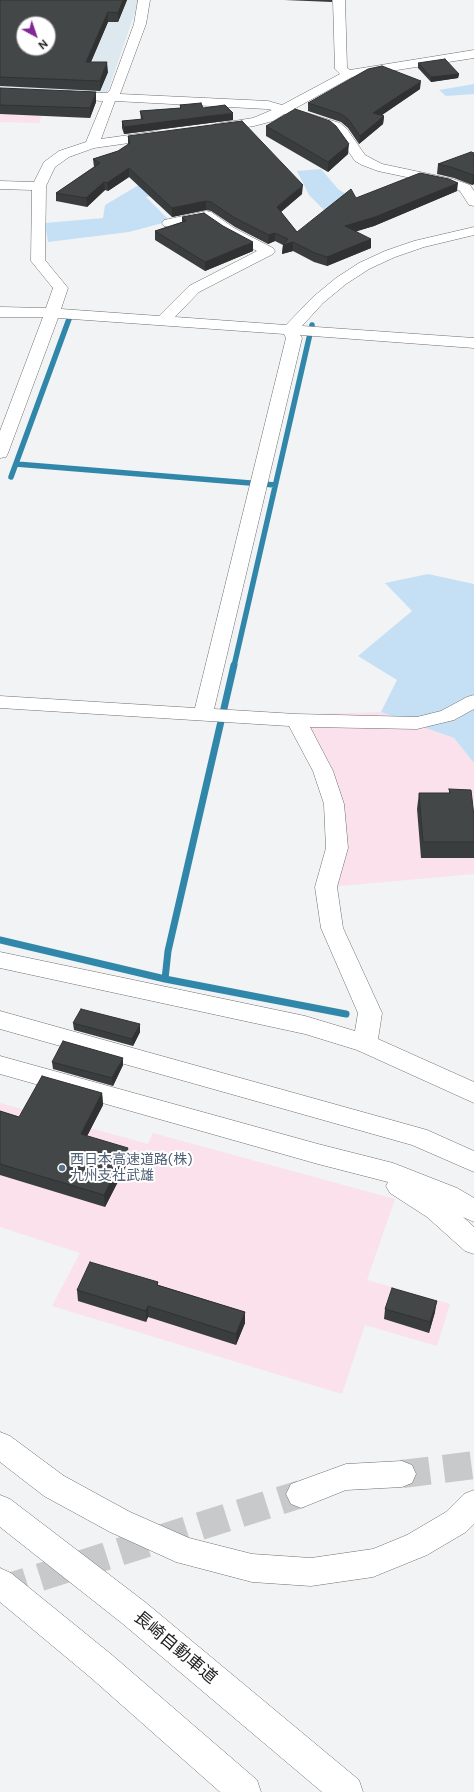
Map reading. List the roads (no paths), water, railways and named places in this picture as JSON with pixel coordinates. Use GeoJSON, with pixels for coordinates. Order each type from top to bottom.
{"type":"FeatureCollection","features":[{"type":"Feature","properties":{"kind":"main road"},"geometry":{"type":"LineString","coordinates":[[92,144],[110,98],[116,91],[140,24],[144,0]]}},
{"type":"Feature","properties":{"kind":"main road"},"geometry":{"type":"LineString","coordinates":[[339,0],[341,69],[348,74]]}},
{"type":"Feature","properties":{"kind":"main road"},"geometry":{"type":"LineString","coordinates":[[199,129],[254,122],[284,110],[348,74],[360,70],[474,54]]}},
{"type":"Feature","properties":{"kind":"main road"},"geometry":{"type":"LineString","coordinates":[[55,95],[268,105],[335,126],[342,132],[360,158],[367,162],[378,167],[453,183],[465,188],[474,202]]}},
{"type":"Feature","properties":{"kind":"main road"},"geometry":{"type":"LineString","coordinates":[[0,453],[61,288],[38,261],[39,186],[49,165],[64,154],[92,144],[169,133]]}},
{"type":"Feature","properties":{"kind":"main road"},"geometry":{"type":"LineString","coordinates":[[0,185],[39,186]]}},
{"type":"Feature","properties":{"kind":"main road"},"geometry":{"type":"LineString","coordinates":[[163,321],[194,289],[268,251],[229,231],[206,215],[168,223]]}},
{"type":"Feature","properties":{"kind":"main road"},"geometry":{"type":"LineString","coordinates":[[203,714],[294,338],[304,331],[318,300],[340,281],[364,266],[390,254],[419,244],[474,231]]}},
{"type":"Feature","properties":{"kind":"main road"},"geometry":{"type":"LineString","coordinates":[[0,312],[53,313],[474,343]]}},
{"type":"Feature","properties":{"kind":"main road"},"geometry":{"type":"LineString","coordinates":[[0,702],[296,720],[417,723],[447,716],[474,701]]}},
{"type":"Feature","properties":{"kind":"main road"},"geometry":{"type":"LineString","coordinates":[[296,720],[324,771],[334,804],[337,848],[326,887],[332,928],[370,1013],[365,1044]]}},
{"type":"Feature","properties":{"kind":"main road"},"geometry":{"type":"LineString","coordinates":[[0,960],[305,1025],[365,1044],[474,1093]]}},
{"type":"Feature","properties":{"kind":"main road"},"geometry":{"type":"LineString","coordinates":[[0,1020],[418,1137],[474,1162]]}},
{"type":"Feature","properties":{"kind":"main road"},"geometry":{"type":"LineString","coordinates":[[0,1065],[318,1154],[393,1173],[448,1195],[474,1211]]}},
{"type":"Feature","properties":{"kind":"main road"},"geometry":{"type":"LineString","coordinates":[[318,1154],[389,1180],[436,1209],[474,1243]]}},
{"type":"Feature","properties":{"kind":"main road"},"geometry":{"type":"LineString","coordinates":[[0,1445],[54,1486],[120,1522],[187,1552],[252,1568],[311,1572],[373,1563],[417,1545],[456,1522],[474,1504]]}},
{"type":"Feature","properties":{"kind":"main road"},"geometry":{"type":"LineString","coordinates":[[300,1494],[346,1477],[402,1474]]}},
{"type":"Feature","properties":{"kind":"main road","name":"長崎自動車道"},"geometry":{"type":"LineString","coordinates":[[0,1509],[134,1613],[347,1792]]}},
{"type":"Feature","properties":{"kind":"main road"},"geometry":{"type":"LineString","coordinates":[[0,1583],[101,1666],[245,1792]]}},
{"type":"Feature","properties":{"kind":"waterway"},"geometry":{"type":"LineString","coordinates":[[11,477],[69,319]]}},
{"type":"Feature","properties":{"kind":"waterway"},"geometry":{"type":"LineString","coordinates":[[234,666],[312,325]]}},
{"type":"Feature","properties":{"kind":"waterway"},"geometry":{"type":"LineString","coordinates":[[16,464],[275,485]]}},
{"type":"Feature","properties":{"kind":"waterway"},"geometry":{"type":"LineString","coordinates":[[165,979],[168,951],[234,665]]}},
{"type":"Feature","properties":{"kind":"waterway"},"geometry":{"type":"LineString","coordinates":[[0,940],[165,979]]}},
{"type":"Feature","properties":{"kind":"waterway"},"geometry":{"type":"LineString","coordinates":[[165,979],[346,1014]]}},
{"type":"Feature","properties":{"kind":"tunnel"},"geometry":{"type":"LineString","coordinates":[[402,1474],[474,1465]]}},
{"type":"Feature","properties":{"kind":"tunnel"},"geometry":{"type":"LineString","coordinates":[[0,1590],[301,1494]]}},
{"type":"Feature","properties":{"kind":"place","name":"西日本高速道路(株) 九州支社武雄"},"geometry":{"type":"Point","coordinates":[62,1168]}}]}
